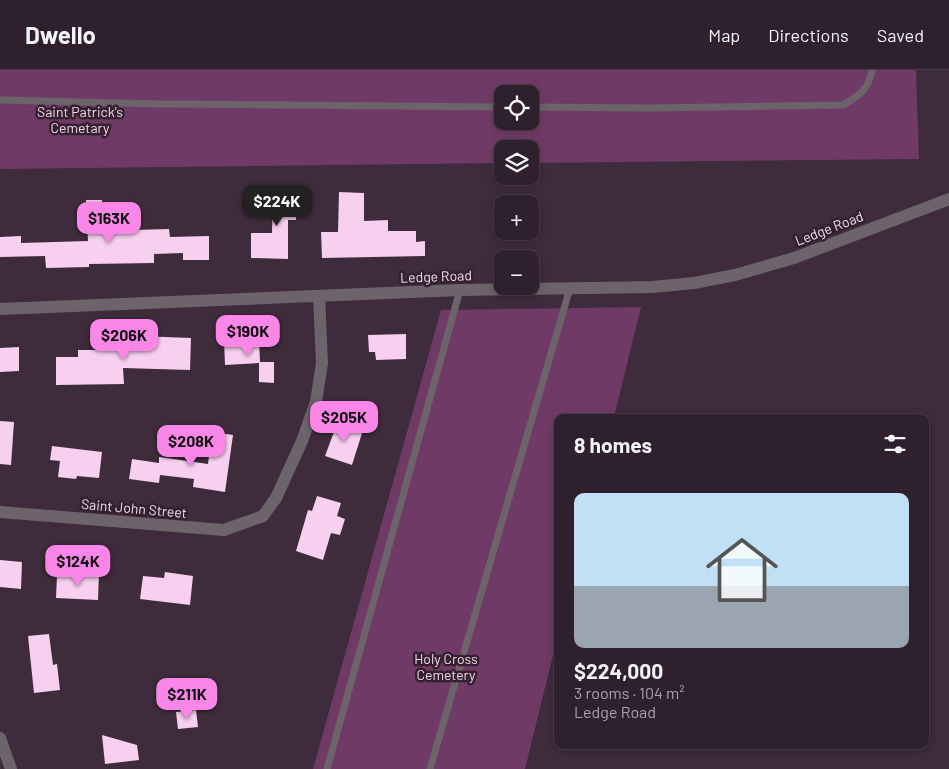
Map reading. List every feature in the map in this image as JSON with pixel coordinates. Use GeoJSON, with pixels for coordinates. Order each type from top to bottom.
{"type":"FeatureCollection","features":[{"type":"Feature","properties":{"kind":"street","name":"Ledge Road"},"geometry":{"type":"LineString","coordinates":[[0,309],[460,290],[653,287],[735,275],[794,258],[911,212],[949,200]]}},
{"type":"Feature","properties":{"kind":"street","name":"Saint John Street"},"geometry":{"type":"LineString","coordinates":[[0,512],[224,530],[263,516],[276,498],[302,441],[316,402],[322,363],[319,296]]}},
{"type":"Feature","properties":{"kind":"street"},"geometry":{"type":"LineString","coordinates":[[0,738],[11,769]]}},
{"type":"Feature","properties":{"kind":"lane"},"geometry":{"type":"LineString","coordinates":[[539,107],[652,108],[843,105],[860,96],[870,80],[872,70]]}},
{"type":"Feature","properties":{"kind":"lane"},"geometry":{"type":"LineString","coordinates":[[0,100],[162,104],[494,106]]}},
{"type":"Feature","properties":{"kind":"lane"},"geometry":{"type":"LineString","coordinates":[[430,769],[570,288]]}},
{"type":"Feature","properties":{"kind":"lane"},"geometry":{"type":"LineString","coordinates":[[327,769],[460,290]]}},
{"type":"Feature","properties":{"kind":"green space","name":"Saint Patrick's Cemetary"},"geometry":{"type":"Polygon","coordinates":[[[0,70],[916,70],[919,159],[539,163],[539,140],[494,140],[494,163],[0,169],[0,70]]]}},
{"type":"Feature","properties":{"kind":"green space","name":"Holy Cross Cemetery"},"geometry":{"type":"Polygon","coordinates":[[[641,307],[615,414],[554,414],[554,651],[525,769],[313,769],[441,310],[641,307]]]}},
{"type":"Feature","properties":{"kind":"building"},"geometry":{"type":"Polygon","coordinates":[[[273,188],[297,189],[296,220],[288,220],[288,259],[251,258],[251,233],[272,233],[273,188]]]}},
{"type":"Feature","properties":{"kind":"building"},"geometry":{"type":"Polygon","coordinates":[[[339,192],[364,193],[364,221],[388,220],[388,231],[416,231],[416,242],[425,241],[425,256],[322,258],[321,232],[338,232],[339,192]]]}},
{"type":"Feature","properties":{"kind":"building"},"geometry":{"type":"Polygon","coordinates":[[[86,200],[102,200],[102,217],[132,217],[133,230],[169,229],[170,237],[209,236],[209,260],[183,260],[183,253],[154,254],[154,263],[89,264],[89,267],[46,268],[45,256],[0,257],[0,237],[21,236],[21,243],[88,241],[86,200]]]}},
{"type":"Feature","properties":{"kind":"building"},"geometry":{"type":"Polygon","coordinates":[[[406,334],[406,359],[376,360],[375,352],[369,352],[368,335],[406,334]]]}},
{"type":"Feature","properties":{"kind":"building"},"geometry":{"type":"Polygon","coordinates":[[[139,336],[191,338],[190,370],[123,368],[124,384],[56,385],[56,357],[78,357],[78,350],[139,350],[139,336]]]}},
{"type":"Feature","properties":{"kind":"building"},"geometry":{"type":"Polygon","coordinates":[[[259,338],[260,362],[274,362],[274,383],[259,382],[259,363],[225,365],[224,340],[259,338]]]}},
{"type":"Feature","properties":{"kind":"building"},"geometry":{"type":"Polygon","coordinates":[[[19,347],[19,371],[0,372],[0,348],[19,347]]]}},
{"type":"Feature","properties":{"kind":"building"},"geometry":{"type":"Polygon","coordinates":[[[0,421],[14,422],[11,465],[0,464],[0,421]]]}},
{"type":"Feature","properties":{"kind":"building"},"geometry":{"type":"Polygon","coordinates":[[[338,421],[363,430],[352,465],[325,456],[338,421]]]}},
{"type":"Feature","properties":{"kind":"building"},"geometry":{"type":"Polygon","coordinates":[[[212,432],[233,435],[225,492],[193,487],[194,479],[160,475],[159,483],[129,479],[132,459],[159,463],[159,457],[208,464],[212,432]]]}},
{"type":"Feature","properties":{"kind":"building"},"geometry":{"type":"Polygon","coordinates":[[[52,446],[102,452],[99,478],[77,476],[76,479],[58,477],[60,461],[50,460],[52,446]]]}},
{"type":"Feature","properties":{"kind":"building"},"geometry":{"type":"Polygon","coordinates":[[[317,496],[341,503],[337,516],[345,519],[340,535],[331,533],[323,560],[296,551],[308,510],[312,511],[317,496]]]}},
{"type":"Feature","properties":{"kind":"building"},"geometry":{"type":"Polygon","coordinates":[[[0,560],[22,562],[21,589],[0,587],[0,560]]]}},
{"type":"Feature","properties":{"kind":"building"},"geometry":{"type":"Polygon","coordinates":[[[83,572],[99,573],[98,600],[56,598],[57,575],[82,577],[83,572]]]}},
{"type":"Feature","properties":{"kind":"building"},"geometry":{"type":"Polygon","coordinates":[[[165,572],[193,576],[190,605],[140,599],[143,576],[164,578],[165,572]]]}},
{"type":"Feature","properties":{"kind":"building"},"geometry":{"type":"Polygon","coordinates":[[[49,634],[53,665],[57,664],[60,690],[34,693],[28,636],[49,634]]]}},
{"type":"Feature","properties":{"kind":"building"},"geometry":{"type":"Polygon","coordinates":[[[196,710],[198,727],[178,729],[176,712],[196,710]]]}},
{"type":"Feature","properties":{"kind":"building"},"geometry":{"type":"Polygon","coordinates":[[[102,735],[137,745],[139,760],[105,764],[102,735]]]}}]}
